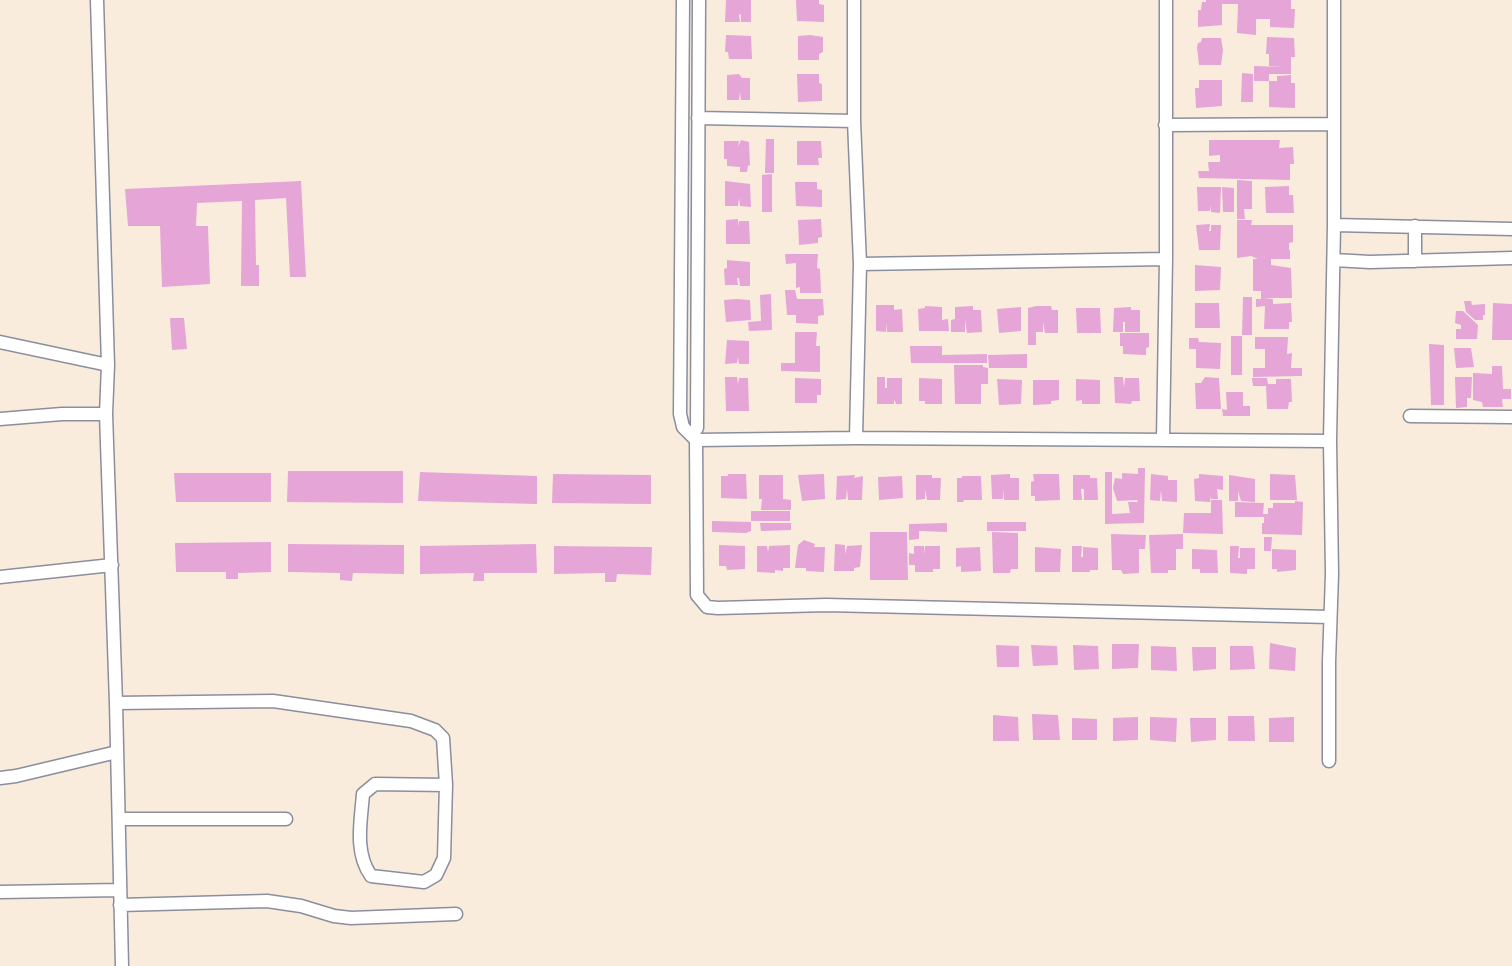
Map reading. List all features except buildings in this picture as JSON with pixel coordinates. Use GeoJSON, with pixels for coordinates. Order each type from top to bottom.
{"type":"FeatureCollection","features":[{"type":"Feature","properties":{"kind":"street"},"geometry":{"type":"LineString","coordinates":[[97,0],[108,365],[106,414],[120,819],[122,966]]}},
{"type":"Feature","properties":{"kind":"street"},"geometry":{"type":"LineString","coordinates":[[683,0],[680,414],[683,427],[694,438],[1330,441]]}},
{"type":"Feature","properties":{"kind":"street"},"geometry":{"type":"LineString","coordinates":[[699,0],[697,428],[694,438],[697,595],[707,607],[826,605],[1330,617]]}},
{"type":"Feature","properties":{"kind":"street"},"geometry":{"type":"LineString","coordinates":[[854,0],[854,121],[860,264],[856,438]]}},
{"type":"Feature","properties":{"kind":"street"},"geometry":{"type":"LineString","coordinates":[[1163,439],[1166,0]]}},
{"type":"Feature","properties":{"kind":"street"},"geometry":{"type":"LineString","coordinates":[[1329,761],[1334,0]]}},
{"type":"Feature","properties":{"kind":"street"},"geometry":{"type":"LineString","coordinates":[[698,118],[854,121]]}},
{"type":"Feature","properties":{"kind":"street"},"geometry":{"type":"LineString","coordinates":[[1165,125],[1333,124]]}},
{"type":"Feature","properties":{"kind":"street"},"geometry":{"type":"LineString","coordinates":[[1334,225],[1512,229]]}},
{"type":"Feature","properties":{"kind":"street"},"geometry":{"type":"LineString","coordinates":[[1415,226],[1415,261]]}},
{"type":"Feature","properties":{"kind":"street"},"geometry":{"type":"LineString","coordinates":[[1334,260],[1415,261],[1512,258]]}},
{"type":"Feature","properties":{"kind":"street"},"geometry":{"type":"LineString","coordinates":[[860,264],[1166,259]]}},
{"type":"Feature","properties":{"kind":"street"},"geometry":{"type":"LineString","coordinates":[[0,342],[108,365]]}},
{"type":"Feature","properties":{"kind":"street"},"geometry":{"type":"LineString","coordinates":[[0,419],[62,414],[106,414]]}},
{"type":"Feature","properties":{"kind":"street"},"geometry":{"type":"LineString","coordinates":[[1410,416],[1512,417]]}},
{"type":"Feature","properties":{"kind":"street"},"geometry":{"type":"LineString","coordinates":[[0,577],[112,565]]}},
{"type":"Feature","properties":{"kind":"street"},"geometry":{"type":"LineString","coordinates":[[116,704],[273,701],[411,721],[435,730],[443,738],[446,786],[444,858],[436,875],[424,882],[371,876],[364,867],[359,845],[363,794],[375,784],[446,786]]}},
{"type":"Feature","properties":{"kind":"street"},"geometry":{"type":"LineString","coordinates":[[0,778],[117,752]]}},
{"type":"Feature","properties":{"kind":"street"},"geometry":{"type":"LineString","coordinates":[[120,819],[286,819]]}},
{"type":"Feature","properties":{"kind":"street"},"geometry":{"type":"LineString","coordinates":[[0,892],[120,890]]}},
{"type":"Feature","properties":{"kind":"street"},"geometry":{"type":"LineString","coordinates":[[120,905],[267,900],[351,918],[456,914]]}}]}
